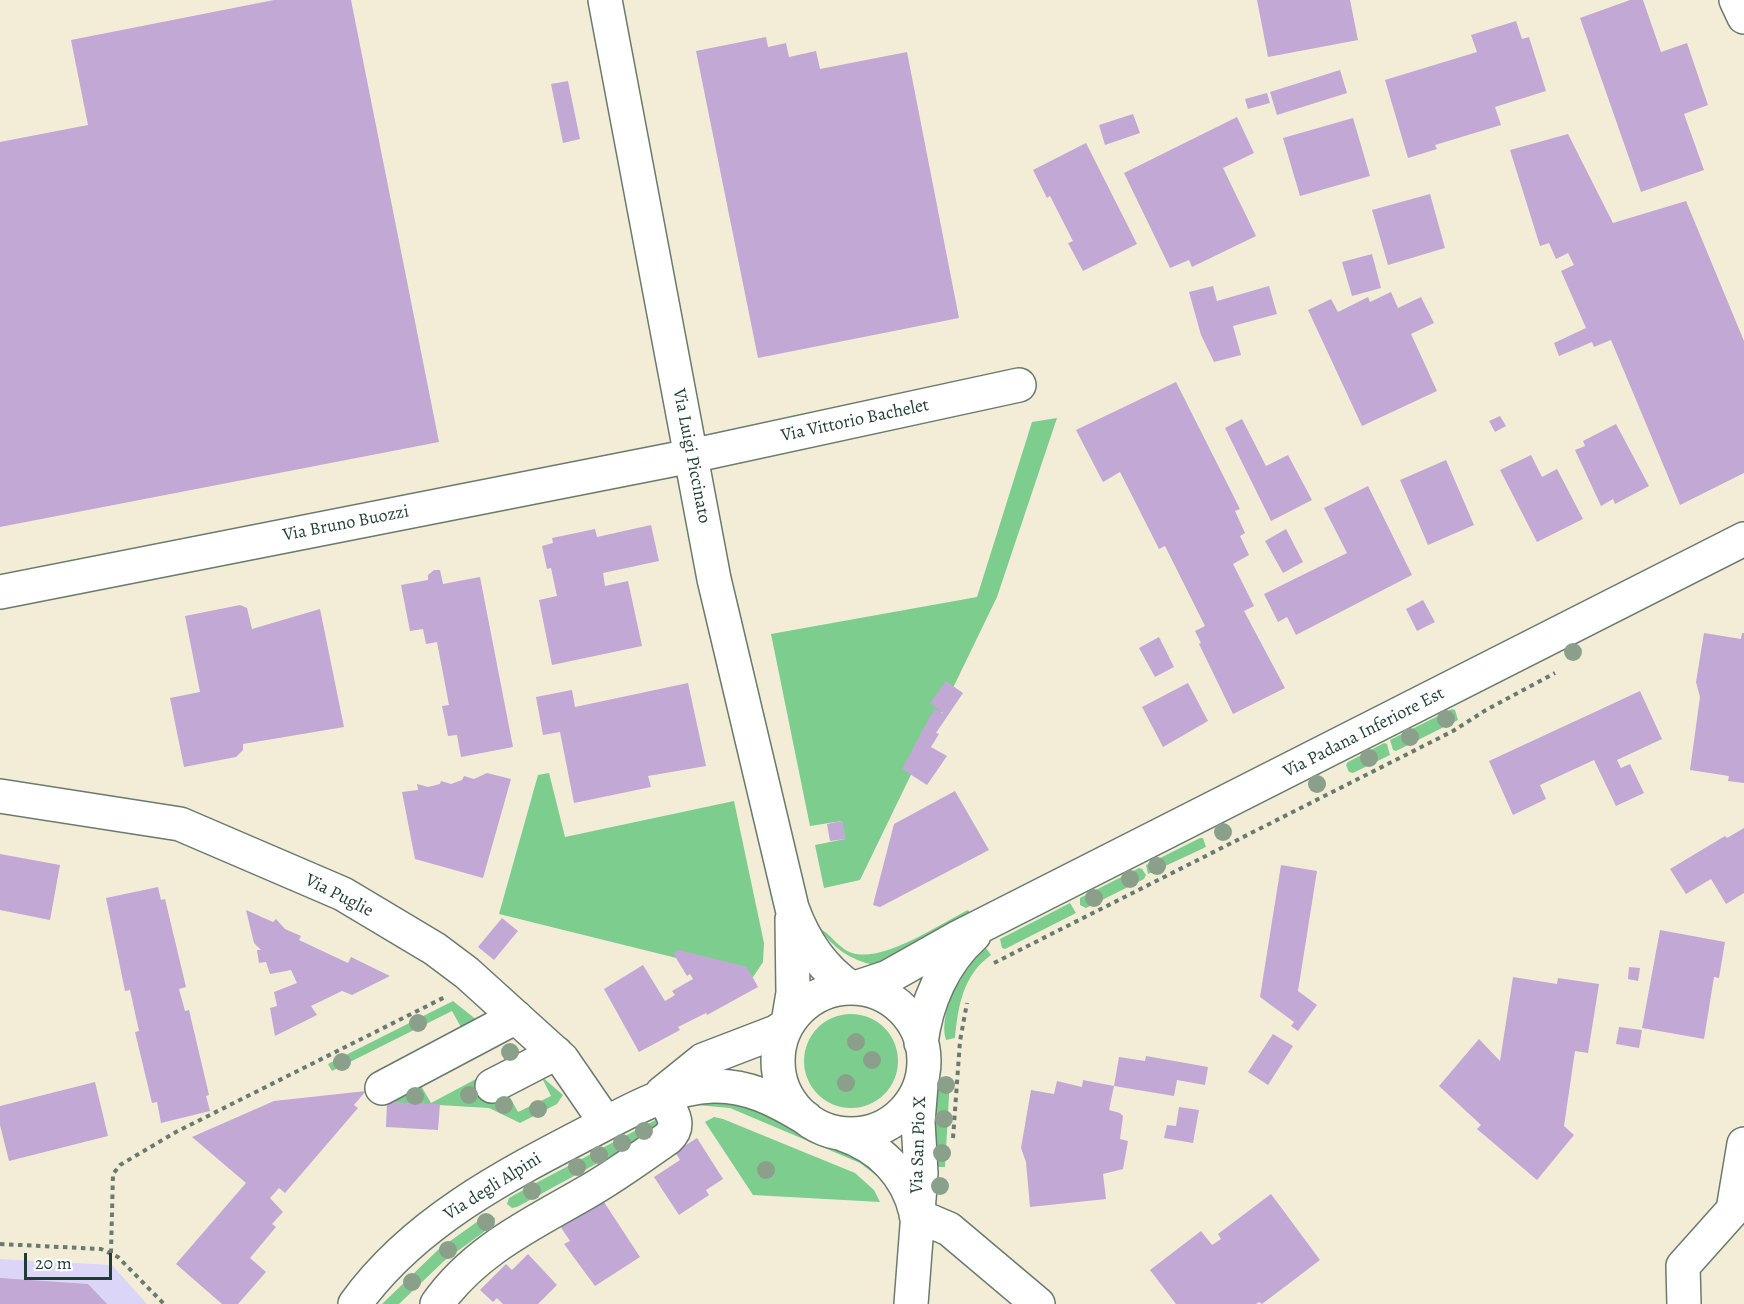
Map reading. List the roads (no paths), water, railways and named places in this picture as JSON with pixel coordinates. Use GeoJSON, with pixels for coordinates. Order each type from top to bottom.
{"type":"FeatureCollection","features":[{"type":"Feature","properties":{"kind":"street","name":"Via Luigi Piccinato"},"geometry":{"type":"LineString","coordinates":[[605,0],[714,579],[792,908],[799,927],[818,958],[853,988]]}},
{"type":"Feature","properties":{"kind":"street"},"geometry":{"type":"LineString","coordinates":[[1736,0],[1744,17]]}},
{"type":"Feature","properties":{"kind":"street","name":"Via Vittorio Bachelet"},"geometry":{"type":"LineString","coordinates":[[691,456],[1019,385]]}},
{"type":"Feature","properties":{"kind":"street","name":"Via Bruno Buozzi"},"geometry":{"type":"LineString","coordinates":[[0,592],[691,456]]}},
{"type":"Feature","properties":{"kind":"street","name":"Via Padana Inferiore Est"},"geometry":{"type":"LineString","coordinates":[[853,988],[888,977],[959,937],[1744,539]]}},
{"type":"Feature","properties":{"kind":"street","name":"Via Puglie"},"geometry":{"type":"LineString","coordinates":[[0,796],[180,824],[343,894],[435,949],[516,1017],[570,1069],[606,1123]]}},
{"type":"Feature","properties":{"kind":"street","name":"Via Luigi Piccinato"},"geometry":{"type":"LineString","coordinates":[[787,1024],[793,993],[792,908]]}},
{"type":"Feature","properties":{"kind":"street","name":"Via Padana Inferiore Est"},"geometry":{"type":"LineString","coordinates":[[921,1043],[930,1001],[943,974],[957,953],[984,926]]}},
{"type":"Feature","properties":{"kind":"street"},"geometry":{"type":"LineString","coordinates":[[853,988],[884,997],[897,1005],[912,1022],[921,1043],[922,1076],[907,1107],[889,1123],[866,1133],[842,1134],[816,1126],[795,1108],[781,1082],[778,1053],[787,1024],[805,1004],[816,997],[839,989],[853,988]]}},
{"type":"Feature","properties":{"kind":"street"},"geometry":{"type":"LineString","coordinates":[[382,1088],[516,1017]]}},
{"type":"Feature","properties":{"kind":"street","name":"Via degli Alpini"},"geometry":{"type":"LineString","coordinates":[[355,1304],[398,1254],[446,1215],[516,1171],[657,1097],[703,1060],[776,1032],[787,1024]]}},
{"type":"Feature","properties":{"kind":"street"},"geometry":{"type":"LineString","coordinates":[[492,1086],[555,1053]]}},
{"type":"Feature","properties":{"kind":"street","name":"Via San Pio X"},"geometry":{"type":"LineString","coordinates":[[911,1304],[921,1173],[918,1122],[922,1076]]}},
{"type":"Feature","properties":{"kind":"street","name":"Via degli Alpini"},"geometry":{"type":"LineString","coordinates":[[657,1097],[696,1087],[730,1086],[766,1095],[806,1118]]}},
{"type":"Feature","properties":{"kind":"street"},"geometry":{"type":"LineString","coordinates":[[437,1304],[466,1268],[489,1251],[609,1179],[668,1138],[675,1131],[676,1121],[657,1097]]}},
{"type":"Feature","properties":{"kind":"street","name":"Via San Pio X"},"geometry":{"type":"LineString","coordinates":[[842,1134],[870,1146],[890,1164],[908,1188],[916,1215]]}},
{"type":"Feature","properties":{"kind":"street"},"geometry":{"type":"LineString","coordinates":[[1684,1304],[1683,1266],[1733,1210],[1744,1144]]}},
{"type":"Feature","properties":{"kind":"street"},"geometry":{"type":"LineString","coordinates":[[916,1215],[949,1229],[1038,1304]]}}]}
